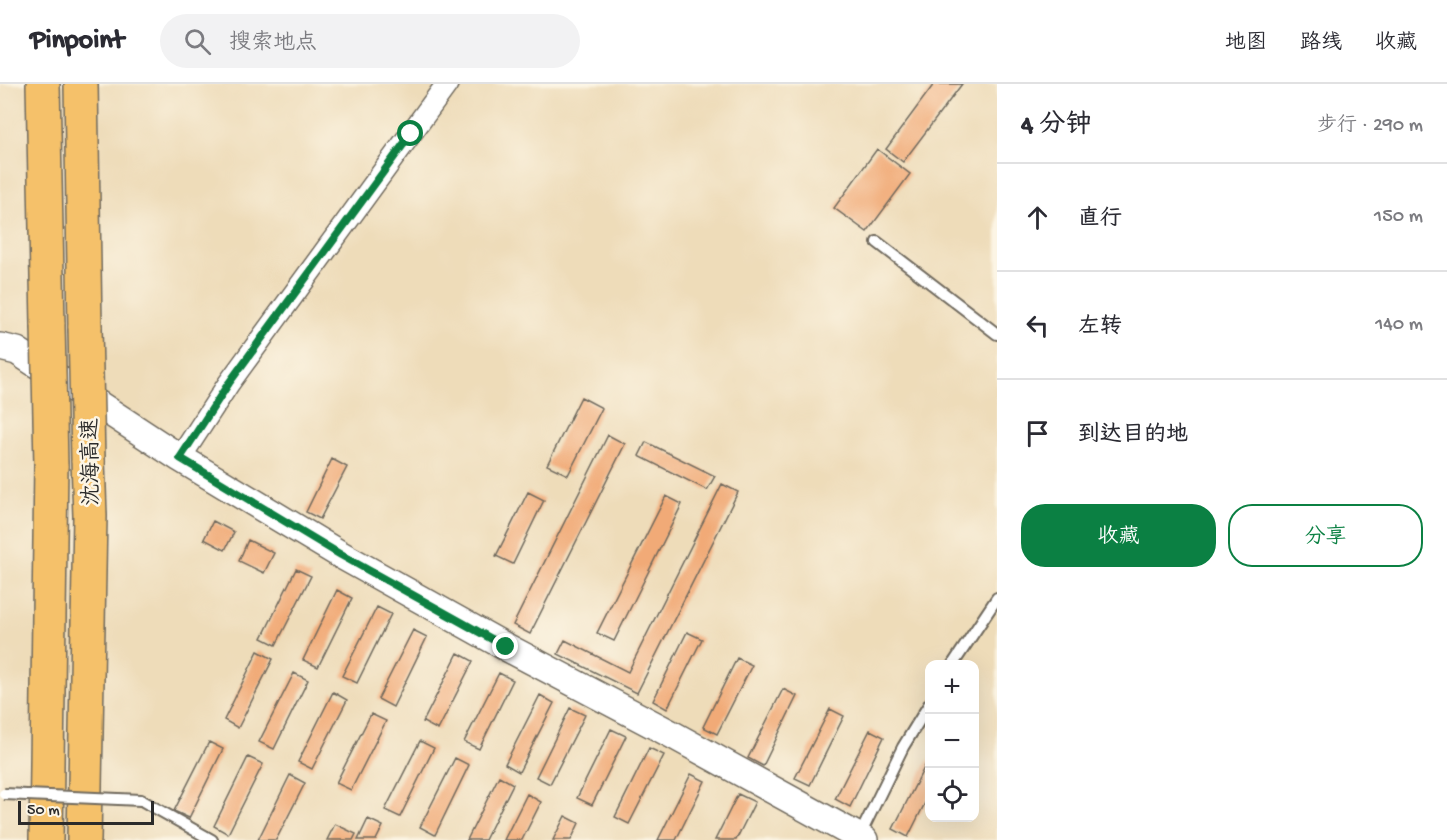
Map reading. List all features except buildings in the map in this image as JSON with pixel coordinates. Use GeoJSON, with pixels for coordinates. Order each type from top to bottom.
{"type":"FeatureCollection","features":[{"type":"Feature","properties":{"kind":"highway","name":"沈海高速"},"geometry":{"type":"LineString","coordinates":[[43,84],[51,465],[46,840]]}},
{"type":"Feature","properties":{"kind":"highway","name":"沈海高速"},"geometry":{"type":"LineString","coordinates":[[81,84],[90,516],[84,840]]}},
{"type":"Feature","properties":{"kind":"street"},"geometry":{"type":"LineString","coordinates":[[180,458],[229,383],[447,84]]}},
{"type":"Feature","properties":{"kind":"street"},"geometry":{"type":"LineString","coordinates":[[1,351],[17,351],[180,458],[351,561],[861,839]]}},
{"type":"Feature","properties":{"kind":"lane"},"geometry":{"type":"LineString","coordinates":[[877,242],[997,334]]}},
{"type":"Feature","properties":{"kind":"lane"},"geometry":{"type":"LineString","coordinates":[[956,660],[997,598]]}},
{"type":"Feature","properties":{"kind":"lane"},"geometry":{"type":"LineString","coordinates":[[861,839],[903,747],[925,711]]}},
{"type":"Feature","properties":{"kind":"lane"},"geometry":{"type":"LineString","coordinates":[[2,794],[141,800],[212,840]]}},
{"type":"Feature","properties":{"kind":"route"},"geometry":{"type":"LineString","coordinates":[[411,134],[229,383],[180,458],[341,555],[506,647]]}}]}
